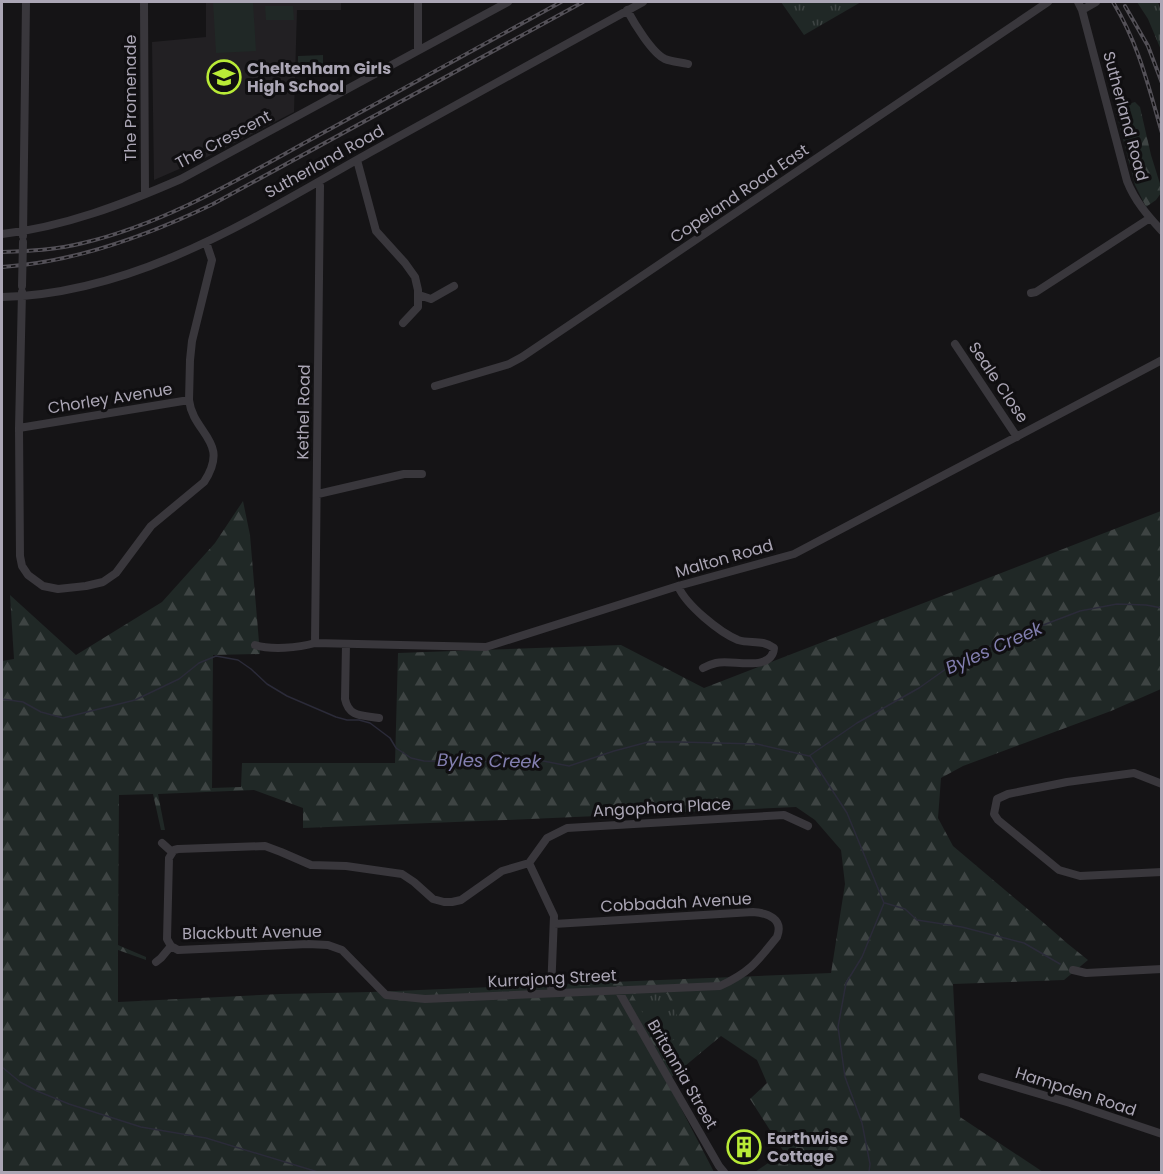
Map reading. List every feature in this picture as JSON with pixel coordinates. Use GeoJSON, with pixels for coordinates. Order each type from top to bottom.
{"type":"FeatureCollection","features":[{"type":"Feature","properties":{"kind":"street"},"geometry":{"type":"LineString","coordinates":[[26,2],[19,428],[20,556],[24,569],[34,581],[42,586],[58,589],[95,585],[110,578],[151,526],[204,482],[212,462],[213,448],[207,434],[192,413],[189,400]]}},
{"type":"Feature","properties":{"kind":"street","name":"The Promenade"},"geometry":{"type":"LineString","coordinates":[[144,2],[146,194]]}},
{"type":"Feature","properties":{"kind":"street"},"geometry":{"type":"LineString","coordinates":[[418,2],[418,50]]}},
{"type":"Feature","properties":{"kind":"street","name":"The Crescent"},"geometry":{"type":"LineString","coordinates":[[2,234],[83,216],[146,194],[217,160],[508,2]]}},
{"type":"Feature","properties":{"kind":"street","name":"Sutherland Road"},"geometry":{"type":"LineString","coordinates":[[2,297],[68,290],[107,280],[173,258],[319,182],[643,2]]}},
{"type":"Feature","properties":{"kind":"street","name":"Copeland Road East"},"geometry":{"type":"LineString","coordinates":[[435,386],[509,364],[522,357],[1048,2]]}},
{"type":"Feature","properties":{"kind":"street"},"geometry":{"type":"LineString","coordinates":[[1080,6],[1096,2]]}},
{"type":"Feature","properties":{"kind":"street","name":"Sutherland Road"},"geometry":{"type":"LineString","coordinates":[[1080,6],[1127,181],[1132,194],[1161,231]]}},
{"type":"Feature","properties":{"kind":"street"},"geometry":{"type":"LineString","coordinates":[[627,10],[635,25],[664,59],[688,64]]}},
{"type":"Feature","properties":{"kind":"street"},"geometry":{"type":"LineString","coordinates":[[357,160],[376,231],[411,272],[417,284],[417,308],[403,323]]}},
{"type":"Feature","properties":{"kind":"street","name":"Kethel Road"},"geometry":{"type":"LineString","coordinates":[[315,643],[319,182]]}},
{"type":"Feature","properties":{"kind":"street"},"geometry":{"type":"LineString","coordinates":[[1031,293],[1036,292],[1150,218]]}},
{"type":"Feature","properties":{"kind":"street","name":"Chorley Avenue"},"geometry":{"type":"LineString","coordinates":[[19,428],[189,400],[192,341],[212,260],[206,242]]}},
{"type":"Feature","properties":{"kind":"street"},"geometry":{"type":"LineString","coordinates":[[418,295],[431,299],[454,286]]}},
{"type":"Feature","properties":{"kind":"street","name":"Seale Close"},"geometry":{"type":"LineString","coordinates":[[955,344],[1017,437]]}},
{"type":"Feature","properties":{"kind":"street","name":"Malton Road"},"geometry":{"type":"LineString","coordinates":[[255,645],[300,647],[315,643],[486,647],[678,586],[794,554],[1161,360]]}},
{"type":"Feature","properties":{"kind":"street"},"geometry":{"type":"LineString","coordinates":[[318,494],[404,474],[422,474]]}},
{"type":"Feature","properties":{"kind":"street"},"geometry":{"type":"LineString","coordinates":[[678,586],[682,595],[718,629],[740,640],[768,643],[774,648],[774,654],[767,661],[716,663],[703,668]]}},
{"type":"Feature","properties":{"kind":"street"},"geometry":{"type":"LineString","coordinates":[[346,644],[345,699],[347,708],[355,714],[379,718]]}},
{"type":"Feature","properties":{"kind":"street"},"geometry":{"type":"LineString","coordinates":[[1161,784],[1134,773],[1067,782],[1008,794],[998,799],[994,814],[998,820],[1059,870],[1080,876],[1161,872]]}},
{"type":"Feature","properties":{"kind":"street","name":"Angophora Place"},"geometry":{"type":"LineString","coordinates":[[529,863],[547,838],[567,828],[784,815],[808,826]]}},
{"type":"Feature","properties":{"kind":"street"},"geometry":{"type":"LineString","coordinates":[[162,843],[172,852],[191,848],[265,846],[311,865],[346,866],[402,874],[433,899],[444,902],[461,900],[502,871],[529,863],[554,916],[551,992]]}},
{"type":"Feature","properties":{"kind":"street","name":"Blackbutt Avenue"},"geometry":{"type":"LineString","coordinates":[[172,852],[169,858],[167,939],[171,946],[178,950],[328,945],[342,950],[386,995]]}},
{"type":"Feature","properties":{"kind":"street","name":"Cobbadah Avenue"},"geometry":{"type":"LineString","coordinates":[[554,924],[753,912],[762,912],[774,918],[779,928],[777,938],[750,970],[720,986]]}},
{"type":"Feature","properties":{"kind":"street","name":"Blackbutt Avenue"},"geometry":{"type":"LineString","coordinates":[[156,962],[171,946]]}},
{"type":"Feature","properties":{"kind":"street"},"geometry":{"type":"LineString","coordinates":[[1073,970],[1086,974],[1161,969]]}},
{"type":"Feature","properties":{"kind":"street","name":"Kurrajong Street"},"geometry":{"type":"LineString","coordinates":[[386,995],[425,999],[720,986]]}},
{"type":"Feature","properties":{"kind":"street","name":"Britannia Street"},"geometry":{"type":"LineString","coordinates":[[618,990],[724,1173]]}},
{"type":"Feature","properties":{"kind":"street","name":"Hampden Road"},"geometry":{"type":"LineString","coordinates":[[982,1077],[1070,1103],[1161,1134]]}},
{"type":"Feature","properties":{"kind":"shaded area","name":"Cheltenham Girls High School"},"geometry":{"type":"Polygon","coordinates":[[[206,2],[341,2],[341,10],[297,10],[294,112],[207,157],[154,180],[152,42],[206,37],[206,2]]]}},
{"type":"Feature","properties":{"kind":"green space"},"geometry":{"type":"Polygon","coordinates":[[[213,2],[253,2],[256,51],[216,53],[213,2]]]}},
{"type":"Feature","properties":{"kind":"green space"},"geometry":{"type":"Polygon","coordinates":[[[781,2],[861,2],[804,35],[781,2]]]}},
{"type":"Feature","properties":{"kind":"green space"},"geometry":{"type":"Polygon","coordinates":[[[1137,2],[1158,2],[1161,12],[1161,50],[1148,19],[1137,2]]]}},
{"type":"Feature","properties":{"kind":"green space"},"geometry":{"type":"Polygon","coordinates":[[[265,6],[293,6],[294,20],[266,20],[265,6]]]}},
{"type":"Feature","properties":{"kind":"green space"},"geometry":{"type":"Polygon","coordinates":[[[323,55],[323,70],[298,70],[298,56],[323,55]]]}},
{"type":"Feature","properties":{"kind":"green space"},"geometry":{"type":"Polygon","coordinates":[[[1135,102],[1140,107],[1161,187],[1161,193],[1156,200],[1146,207],[1135,185],[1115,108],[1135,102]]]}},
{"type":"Feature","properties":{"kind":"green space"},"geometry":{"type":"Polygon","coordinates":[[[243,501],[250,535],[260,654],[213,655],[212,788],[241,787],[242,763],[395,763],[398,653],[621,645],[704,688],[1161,511],[1161,689],[1111,711],[963,766],[941,778],[938,818],[953,846],[1088,960],[1064,980],[953,984],[960,1117],[1043,1172],[755,1172],[784,1152],[750,1099],[767,1083],[757,1060],[721,1036],[667,1081],[714,1172],[2,1172],[2,661],[14,659],[10,595],[76,655],[162,602],[215,543],[243,501]],[[254,790],[158,794],[165,830],[161,830],[153,794],[119,795],[118,945],[146,957],[146,960],[118,950],[118,1002],[831,973],[845,884],[841,850],[815,820],[796,807],[303,828],[303,808],[254,790]]]}},
{"type":"Feature","properties":{"kind":"green space"},"geometry":{"type":"Polygon","coordinates":[[[632,994],[667,994],[685,1033],[662,1047],[632,994]]]}},
{"type":"Feature","properties":{"kind":"waterway","name":"Byles Creek"},"geometry":{"type":"LineString","coordinates":[[2,699],[23,702],[41,712],[63,718],[135,700],[179,679],[199,663],[216,656],[238,660],[267,684],[287,696],[336,717],[370,723],[390,738],[396,748],[411,758],[424,761],[475,762],[533,759],[569,766],[648,742],[757,744],[809,756],[857,723],[919,688],[960,659],[1017,635],[1080,611],[1117,604],[1162,608]]}},
{"type":"Feature","properties":{"kind":"waterway"},"geometry":{"type":"LineString","coordinates":[[810,756],[847,813],[884,903],[862,957],[846,983],[838,1027],[845,1077],[862,1123],[870,1164],[869,1172]]}},
{"type":"Feature","properties":{"kind":"waterway"},"geometry":{"type":"LineString","coordinates":[[885,903],[905,909],[917,920],[962,927],[1024,943],[1060,964]]}},
{"type":"Feature","properties":{"kind":"waterway"},"geometry":{"type":"LineString","coordinates":[[2,1067],[20,1082],[69,1104],[141,1127],[206,1138],[318,1172]]}},
{"type":"Feature","properties":{"kind":"railway"},"geometry":{"type":"LineString","coordinates":[[2,252],[53,249],[83,243],[116,234],[179,209],[240,178],[561,2]]}},
{"type":"Feature","properties":{"kind":"railway"},"geometry":{"type":"LineString","coordinates":[[2,267],[57,260],[110,246],[188,216],[583,2]]}},
{"type":"Feature","properties":{"kind":"railway"},"geometry":{"type":"LineString","coordinates":[[1113,2],[1136,50],[1162,133]]}},
{"type":"Feature","properties":{"kind":"railway"},"geometry":{"type":"LineString","coordinates":[[1125,6],[1148,46],[1162,83]]}},
{"type":"Feature","properties":{"kind":"place","name":"Cheltenham Girls High School"},"geometry":{"type":"Point","coordinates":[224,77]}},
{"type":"Feature","properties":{"kind":"place","name":"Earthwise Cottage"},"geometry":{"type":"Point","coordinates":[744,1147]}}]}
